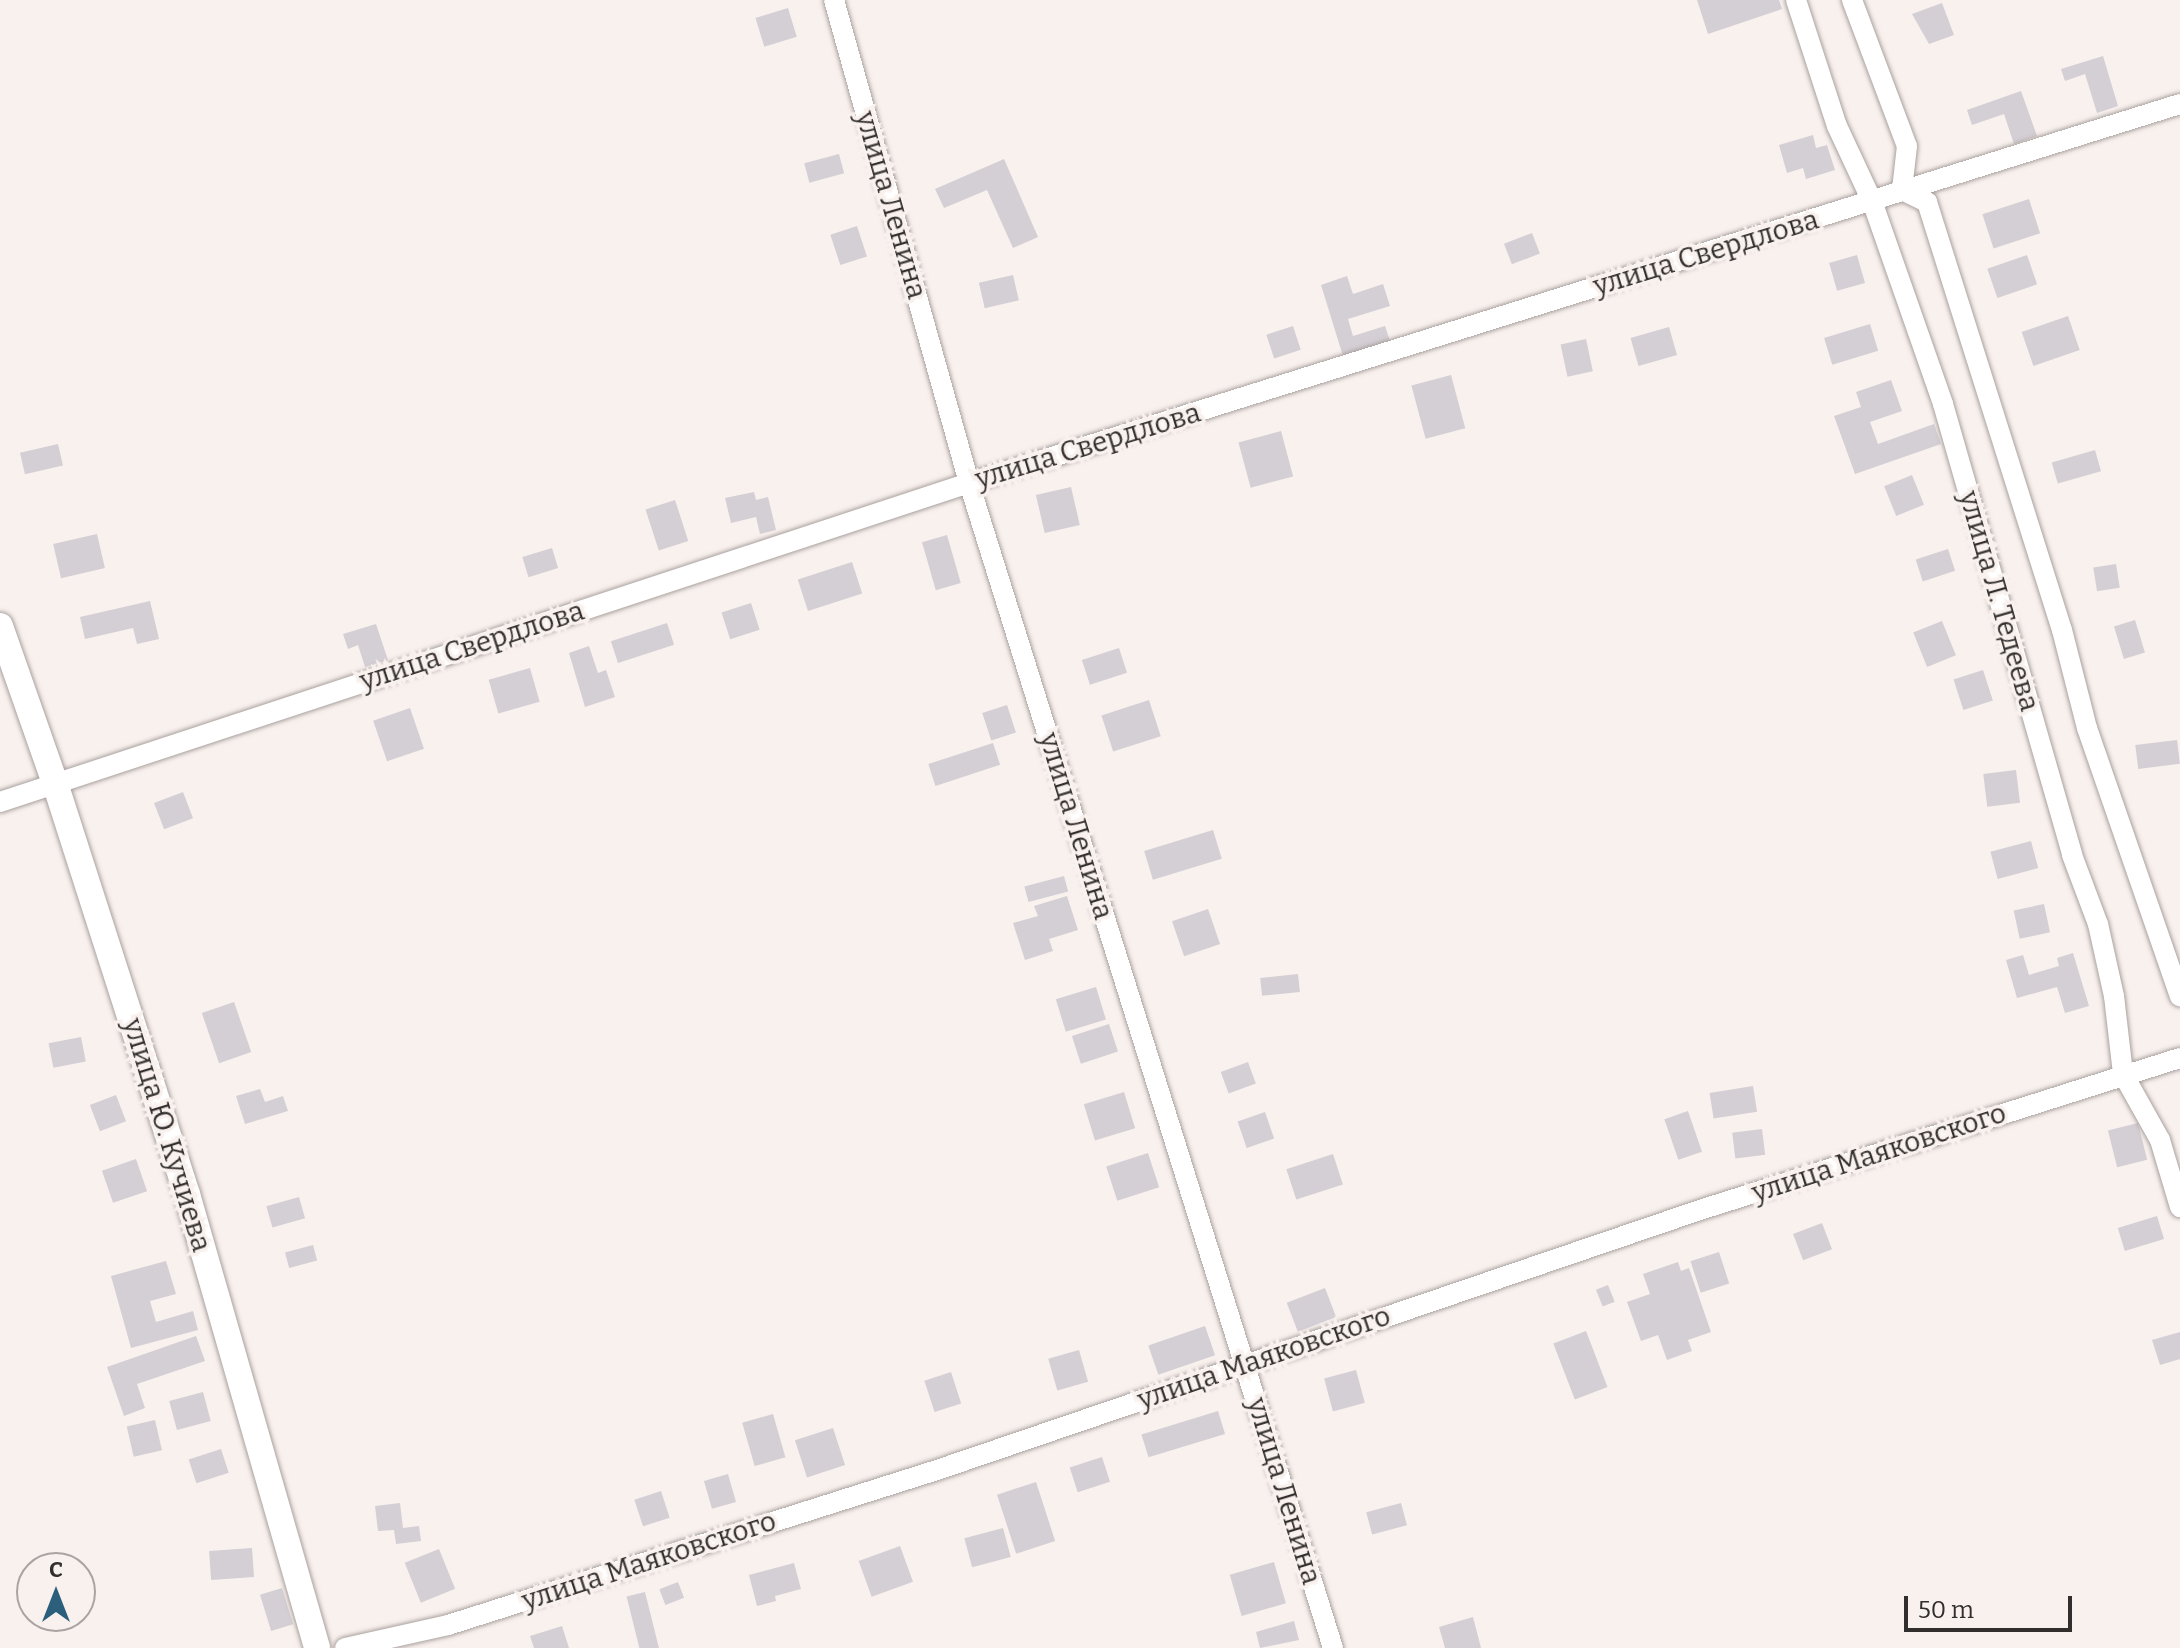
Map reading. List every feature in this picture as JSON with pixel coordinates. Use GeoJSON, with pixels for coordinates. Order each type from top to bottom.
{"type":"FeatureCollection","features":[{"type":"Feature","properties":{"kind":"street","name":"улица Ленина"},"geometry":{"type":"LineString","coordinates":[[834,0],[969,483],[1333,1648]]}},
{"type":"Feature","properties":{"kind":"street","name":"улица Л. Тедеева"},"geometry":{"type":"LineString","coordinates":[[1796,0],[1837,126],[1872,201],[1943,404],[2072,855],[2098,924],[2114,996],[2123,1074],[2160,1140],[2180,1207]]}},
{"type":"Feature","properties":{"kind":"street"},"geometry":{"type":"LineString","coordinates":[[1852,0],[1907,146],[1902,190]]}},
{"type":"Feature","properties":{"kind":"street","name":"улица Свердлова"},"geometry":{"type":"LineString","coordinates":[[0,802],[969,483],[2180,104]]}},
{"type":"Feature","properties":{"kind":"street","name":"улица Л. Тедеева"},"geometry":{"type":"LineString","coordinates":[[1902,190],[1927,202],[2062,630],[2087,728],[2180,996]]}},
{"type":"Feature","properties":{"kind":"street","name":"улица Ю. Кучиева"},"geometry":{"type":"LineString","coordinates":[[0,626],[55,783],[187,1194],[317,1648]]}},
{"type":"Feature","properties":{"kind":"street","name":"улица Маяковского"},"geometry":{"type":"LineString","coordinates":[[345,1648],[448,1625],[937,1470],[1688,1214],[2180,1058]]}},
{"type":"Feature","properties":{"kind":"building"},"geometry":{"type":"Polygon","coordinates":[[[1697,0],[1779,0],[1782,9],[1708,34],[1697,0]]]}},
{"type":"Feature","properties":{"kind":"building"},"geometry":{"type":"Polygon","coordinates":[[[1942,3],[1954,35],[1929,44],[1912,14],[1942,3]]]}},
{"type":"Feature","properties":{"kind":"building"},"geometry":{"type":"Polygon","coordinates":[[[788,8],[797,37],[764,47],[755,18],[788,8]]]}},
{"type":"Feature","properties":{"kind":"building"},"geometry":{"type":"Polygon","coordinates":[[[2103,56],[2118,106],[2097,113],[2085,74],[2065,81],[2061,69],[2103,56]]]}},
{"type":"Feature","properties":{"kind":"building"},"geometry":{"type":"Polygon","coordinates":[[[2021,91],[2037,136],[2014,144],[2004,114],[1972,125],[1967,110],[2021,91]]]}},
{"type":"Feature","properties":{"kind":"building"},"geometry":{"type":"Polygon","coordinates":[[[1813,135],[1816,148],[1827,145],[1835,170],[1806,179],[1803,168],[1787,173],[1779,145],[1813,135]]]}},
{"type":"Feature","properties":{"kind":"building"},"geometry":{"type":"Polygon","coordinates":[[[839,154],[844,173],[809,183],[804,163],[839,154]]]}},
{"type":"Feature","properties":{"kind":"building"},"geometry":{"type":"Polygon","coordinates":[[[1004,159],[1038,237],[1013,248],[987,190],[944,208],[935,189],[1004,159]]]}},
{"type":"Feature","properties":{"kind":"building"},"geometry":{"type":"Polygon","coordinates":[[[2029,199],[2040,233],[1994,248],[1982,214],[2029,199]]]}},
{"type":"Feature","properties":{"kind":"building"},"geometry":{"type":"Polygon","coordinates":[[[857,226],[867,256],[840,265],[830,235],[857,226]]]}},
{"type":"Feature","properties":{"kind":"building"},"geometry":{"type":"Polygon","coordinates":[[[1532,233],[1540,254],[1512,264],[1504,244],[1532,233]]]}},
{"type":"Feature","properties":{"kind":"building"},"geometry":{"type":"Polygon","coordinates":[[[1857,255],[1865,283],[1837,291],[1829,263],[1857,255]]]}},
{"type":"Feature","properties":{"kind":"building"},"geometry":{"type":"Polygon","coordinates":[[[2027,255],[2037,284],[1997,298],[1987,269],[2027,255]]]}},
{"type":"Feature","properties":{"kind":"building"},"geometry":{"type":"Polygon","coordinates":[[[1013,275],[1019,300],[985,308],[979,283],[1013,275]]]}},
{"type":"Feature","properties":{"kind":"building"},"geometry":{"type":"Polygon","coordinates":[[[1347,276],[1353,294],[1383,284],[1390,306],[1348,319],[1353,336],[1385,326],[1390,341],[1343,356],[1321,285],[1347,276]]]}},
{"type":"Feature","properties":{"kind":"building"},"geometry":{"type":"Polygon","coordinates":[[[2068,316],[2080,350],[2033,366],[2022,332],[2068,316]]]}},
{"type":"Feature","properties":{"kind":"building"},"geometry":{"type":"Polygon","coordinates":[[[1870,324],[1878,351],[1832,365],[1824,338],[1870,324]]]}},
{"type":"Feature","properties":{"kind":"building"},"geometry":{"type":"Polygon","coordinates":[[[1293,326],[1301,350],[1274,358],[1266,335],[1293,326]]]}},
{"type":"Feature","properties":{"kind":"building"},"geometry":{"type":"Polygon","coordinates":[[[1669,327],[1677,355],[1639,366],[1631,338],[1669,327]]]}},
{"type":"Feature","properties":{"kind":"building"},"geometry":{"type":"Polygon","coordinates":[[[1586,339],[1593,371],[1567,377],[1561,344],[1586,339]]]}},
{"type":"Feature","properties":{"kind":"building"},"geometry":{"type":"Polygon","coordinates":[[[1451,375],[1465,428],[1426,439],[1411,386],[1451,375]]]}},
{"type":"Feature","properties":{"kind":"building"},"geometry":{"type":"Polygon","coordinates":[[[1891,380],[1902,411],[1870,422],[1878,444],[1934,424],[1941,444],[1855,474],[1834,416],[1861,407],[1856,392],[1891,380]]]}},
{"type":"Feature","properties":{"kind":"building"},"geometry":{"type":"Polygon","coordinates":[[[1281,431],[1293,476],[1251,488],[1238,442],[1281,431]]]}},
{"type":"Feature","properties":{"kind":"building"},"geometry":{"type":"Polygon","coordinates":[[[58,444],[63,465],[25,474],[20,453],[58,444]]]}},
{"type":"Feature","properties":{"kind":"building"},"geometry":{"type":"Polygon","coordinates":[[[2095,450],[2101,471],[2058,484],[2052,462],[2095,450]]]}},
{"type":"Feature","properties":{"kind":"building"},"geometry":{"type":"Polygon","coordinates":[[[1912,475],[1924,505],[1896,516],[1884,486],[1912,475]]]}},
{"type":"Feature","properties":{"kind":"building"},"geometry":{"type":"Polygon","coordinates":[[[1071,487],[1080,525],[1045,533],[1036,495],[1071,487]]]}},
{"type":"Feature","properties":{"kind":"building"},"geometry":{"type":"Polygon","coordinates":[[[754,492],[756,500],[768,497],[776,530],[760,534],[756,517],[731,523],[725,498],[754,492]]]}},
{"type":"Feature","properties":{"kind":"building"},"geometry":{"type":"Polygon","coordinates":[[[675,500],[688,541],[659,550],[646,510],[675,500]]]}},
{"type":"Feature","properties":{"kind":"building"},"geometry":{"type":"Polygon","coordinates":[[[97,534],[105,568],[61,578],[53,544],[97,534]]]}},
{"type":"Feature","properties":{"kind":"building"},"geometry":{"type":"Polygon","coordinates":[[[947,535],[961,583],[936,590],[922,542],[947,535]]]}},
{"type":"Feature","properties":{"kind":"building"},"geometry":{"type":"Polygon","coordinates":[[[552,548],[558,568],[528,577],[522,557],[552,548]]]}},
{"type":"Feature","properties":{"kind":"building"},"geometry":{"type":"Polygon","coordinates":[[[1948,549],[1955,571],[1923,581],[1916,560],[1948,549]]]}},
{"type":"Feature","properties":{"kind":"building"},"geometry":{"type":"Polygon","coordinates":[[[852,562],[862,593],[808,611],[798,580],[852,562]]]}},
{"type":"Feature","properties":{"kind":"building"},"geometry":{"type":"Polygon","coordinates":[[[2116,564],[2120,588],[2097,591],[2093,568],[2116,564]]]}},
{"type":"Feature","properties":{"kind":"building"},"geometry":{"type":"Polygon","coordinates":[[[150,601],[159,639],[137,644],[133,628],[85,639],[80,617],[150,601]]]}},
{"type":"Feature","properties":{"kind":"building"},"geometry":{"type":"Polygon","coordinates":[[[751,603],[760,630],[730,639],[722,613],[751,603]]]}},
{"type":"Feature","properties":{"kind":"building"},"geometry":{"type":"Polygon","coordinates":[[[2135,620],[2145,653],[2124,659],[2114,626],[2135,620]]]}},
{"type":"Feature","properties":{"kind":"building"},"geometry":{"type":"Polygon","coordinates":[[[1942,621],[1956,655],[1927,667],[1913,633],[1942,621]]]}},
{"type":"Feature","properties":{"kind":"building"},"geometry":{"type":"Polygon","coordinates":[[[667,623],[674,645],[618,663],[611,641],[667,623]]]}},
{"type":"Feature","properties":{"kind":"building"},"geometry":{"type":"Polygon","coordinates":[[[376,624],[388,660],[365,667],[358,645],[348,649],[343,634],[376,624]]]}},
{"type":"Feature","properties":{"kind":"building"},"geometry":{"type":"Polygon","coordinates":[[[589,646],[598,673],[606,670],[615,697],[585,707],[569,653],[589,646]]]}},
{"type":"Feature","properties":{"kind":"building"},"geometry":{"type":"Polygon","coordinates":[[[1119,648],[1127,673],[1090,685],[1082,660],[1119,648]]]}},
{"type":"Feature","properties":{"kind":"building"},"geometry":{"type":"Polygon","coordinates":[[[530,668],[540,702],[498,713],[489,680],[530,668]]]}},
{"type":"Feature","properties":{"kind":"building"},"geometry":{"type":"Polygon","coordinates":[[[1983,670],[1993,700],[1963,710],[1954,680],[1983,670]]]}},
{"type":"Feature","properties":{"kind":"building"},"geometry":{"type":"Polygon","coordinates":[[[1149,700],[1161,736],[1113,752],[1101,715],[1149,700]]]}},
{"type":"Feature","properties":{"kind":"building"},"geometry":{"type":"Polygon","coordinates":[[[1007,705],[1016,733],[991,741],[982,713],[1007,705]]]}},
{"type":"Feature","properties":{"kind":"building"},"geometry":{"type":"Polygon","coordinates":[[[410,708],[424,749],[387,761],[373,721],[410,708]]]}},
{"type":"Feature","properties":{"kind":"building"},"geometry":{"type":"Polygon","coordinates":[[[2177,740],[2180,764],[2138,769],[2135,745],[2177,740]]]}},
{"type":"Feature","properties":{"kind":"building"},"geometry":{"type":"Polygon","coordinates":[[[993,743],[1000,765],[935,786],[928,764],[993,743]]]}},
{"type":"Feature","properties":{"kind":"building"},"geometry":{"type":"Polygon","coordinates":[[[2016,770],[2020,803],[1987,807],[1983,774],[2016,770]]]}},
{"type":"Feature","properties":{"kind":"building"},"geometry":{"type":"Polygon","coordinates":[[[183,792],[193,818],[164,829],[154,803],[183,792]]]}},
{"type":"Feature","properties":{"kind":"building"},"geometry":{"type":"Polygon","coordinates":[[[1213,830],[1222,859],[1153,880],[1144,851],[1213,830]]]}},
{"type":"Feature","properties":{"kind":"building"},"geometry":{"type":"Polygon","coordinates":[[[2031,841],[2038,868],[1998,879],[1990,852],[2031,841]]]}},
{"type":"Feature","properties":{"kind":"building"},"geometry":{"type":"Polygon","coordinates":[[[1064,876],[1068,891],[1029,902],[1024,887],[1064,876]]]}},
{"type":"Feature","properties":{"kind":"building"},"geometry":{"type":"Polygon","coordinates":[[[1067,896],[1078,930],[1049,939],[1053,951],[1025,960],[1013,923],[1038,916],[1034,906],[1067,896]]]}},
{"type":"Feature","properties":{"kind":"building"},"geometry":{"type":"Polygon","coordinates":[[[2044,904],[2050,932],[2020,939],[2014,910],[2044,904]]]}},
{"type":"Feature","properties":{"kind":"building"},"geometry":{"type":"Polygon","coordinates":[[[1208,909],[1220,944],[1184,956],[1172,921],[1208,909]]]}},
{"type":"Feature","properties":{"kind":"building"},"geometry":{"type":"Polygon","coordinates":[[[2073,953],[2089,1006],[2065,1013],[2057,987],[2017,998],[2006,960],[2023,955],[2029,975],[2059,966],[2057,958],[2073,953]]]}},
{"type":"Feature","properties":{"kind":"building"},"geometry":{"type":"Polygon","coordinates":[[[1298,974],[1300,992],[1262,996],[1260,978],[1298,974]]]}},
{"type":"Feature","properties":{"kind":"building"},"geometry":{"type":"Polygon","coordinates":[[[1096,987],[1106,1020],[1066,1032],[1056,999],[1096,987]]]}},
{"type":"Feature","properties":{"kind":"building"},"geometry":{"type":"Polygon","coordinates":[[[234,1002],[251,1052],[219,1063],[202,1013],[234,1002]]]}},
{"type":"Feature","properties":{"kind":"building"},"geometry":{"type":"Polygon","coordinates":[[[1109,1024],[1118,1052],[1081,1064],[1072,1036],[1109,1024]]]}},
{"type":"Feature","properties":{"kind":"building"},"geometry":{"type":"Polygon","coordinates":[[[81,1037],[86,1062],[53,1068],[49,1043],[81,1037]]]}},
{"type":"Feature","properties":{"kind":"building"},"geometry":{"type":"Polygon","coordinates":[[[1248,1062],[1256,1084],[1229,1094],[1221,1072],[1248,1062]]]}},
{"type":"Feature","properties":{"kind":"building"},"geometry":{"type":"Polygon","coordinates":[[[1753,1086],[1757,1112],[1714,1119],[1710,1093],[1753,1086]]]}},
{"type":"Feature","properties":{"kind":"building"},"geometry":{"type":"Polygon","coordinates":[[[260,1089],[265,1102],[283,1096],[288,1111],[245,1124],[236,1096],[260,1089]]]}},
{"type":"Feature","properties":{"kind":"building"},"geometry":{"type":"Polygon","coordinates":[[[1124,1092],[1135,1128],[1095,1141],[1084,1104],[1124,1092]]]}},
{"type":"Feature","properties":{"kind":"building"},"geometry":{"type":"Polygon","coordinates":[[[116,1095],[126,1121],[100,1131],[90,1105],[116,1095]]]}},
{"type":"Feature","properties":{"kind":"building"},"geometry":{"type":"Polygon","coordinates":[[[1688,1111],[1702,1152],[1678,1160],[1664,1119],[1688,1111]]]}},
{"type":"Feature","properties":{"kind":"building"},"geometry":{"type":"Polygon","coordinates":[[[1265,1112],[1274,1138],[1247,1148],[1238,1121],[1265,1112]]]}},
{"type":"Feature","properties":{"kind":"building"},"geometry":{"type":"Polygon","coordinates":[[[2138,1123],[2147,1160],[2117,1167],[2108,1130],[2138,1123]]]}},
{"type":"Feature","properties":{"kind":"building"},"geometry":{"type":"Polygon","coordinates":[[[1762,1129],[1765,1155],[1735,1158],[1732,1133],[1762,1129]]]}},
{"type":"Feature","properties":{"kind":"building"},"geometry":{"type":"Polygon","coordinates":[[[1148,1153],[1159,1187],[1117,1201],[1106,1167],[1148,1153]]]}},
{"type":"Feature","properties":{"kind":"building"},"geometry":{"type":"Polygon","coordinates":[[[1333,1154],[1343,1184],[1296,1200],[1286,1169],[1333,1154]]]}},
{"type":"Feature","properties":{"kind":"building"},"geometry":{"type":"Polygon","coordinates":[[[136,1159],[147,1191],[113,1203],[102,1171],[136,1159]]]}},
{"type":"Feature","properties":{"kind":"building"},"geometry":{"type":"Polygon","coordinates":[[[299,1197],[305,1218],[272,1228],[266,1206],[299,1197]]]}},
{"type":"Feature","properties":{"kind":"building"},"geometry":{"type":"Polygon","coordinates":[[[2157,1216],[2164,1239],[2125,1251],[2118,1228],[2157,1216]]]}},
{"type":"Feature","properties":{"kind":"building"},"geometry":{"type":"Polygon","coordinates":[[[1822,1223],[1832,1249],[1803,1260],[1793,1234],[1822,1223]]]}},
{"type":"Feature","properties":{"kind":"building"},"geometry":{"type":"Polygon","coordinates":[[[313,1245],[317,1260],[289,1268],[285,1253],[313,1245]]]}},
{"type":"Feature","properties":{"kind":"building"},"geometry":{"type":"Polygon","coordinates":[[[1719,1252],[1729,1283],[1701,1293],[1690,1261],[1719,1252]]]}},
{"type":"Feature","properties":{"kind":"building"},"geometry":{"type":"Polygon","coordinates":[[[166,1261],[176,1294],[150,1301],[156,1322],[193,1311],[198,1330],[131,1348],[111,1276],[166,1261]]]}},
{"type":"Feature","properties":{"kind":"building"},"geometry":{"type":"Polygon","coordinates":[[[1678,1262],[1681,1271],[1689,1268],[1711,1332],[1688,1340],[1692,1351],[1667,1360],[1658,1335],[1641,1341],[1627,1302],[1650,1294],[1643,1274],[1678,1262]]]}},
{"type":"Feature","properties":{"kind":"building"},"geometry":{"type":"Polygon","coordinates":[[[1608,1285],[1615,1302],[1603,1307],[1596,1290],[1608,1285]]]}},
{"type":"Feature","properties":{"kind":"building"},"geometry":{"type":"Polygon","coordinates":[[[1325,1288],[1336,1317],[1298,1332],[1287,1303],[1325,1288]]]}},
{"type":"Feature","properties":{"kind":"building"},"geometry":{"type":"Polygon","coordinates":[[[1205,1326],[1215,1355],[1158,1375],[1148,1346],[1205,1326]]]}},
{"type":"Feature","properties":{"kind":"building"},"geometry":{"type":"Polygon","coordinates":[[[1586,1331],[1608,1387],[1575,1400],[1553,1344],[1586,1331]]]}},
{"type":"Feature","properties":{"kind":"building"},"geometry":{"type":"Polygon","coordinates":[[[2180,1332],[2180,1359],[2160,1365],[2152,1340],[2180,1332]]]}},
{"type":"Feature","properties":{"kind":"building"},"geometry":{"type":"Polygon","coordinates":[[[196,1336],[205,1361],[137,1384],[145,1408],[124,1416],[107,1367],[196,1336]]]}},
{"type":"Feature","properties":{"kind":"building"},"geometry":{"type":"Polygon","coordinates":[[[1079,1350],[1088,1382],[1057,1391],[1048,1359],[1079,1350]]]}},
{"type":"Feature","properties":{"kind":"building"},"geometry":{"type":"Polygon","coordinates":[[[1356,1370],[1365,1403],[1333,1411],[1324,1379],[1356,1370]]]}},
{"type":"Feature","properties":{"kind":"building"},"geometry":{"type":"Polygon","coordinates":[[[951,1372],[961,1403],[935,1412],[924,1381],[951,1372]]]}},
{"type":"Feature","properties":{"kind":"building"},"geometry":{"type":"Polygon","coordinates":[[[203,1392],[211,1421],[177,1430],[169,1401],[203,1392]]]}},
{"type":"Feature","properties":{"kind":"building"},"geometry":{"type":"Polygon","coordinates":[[[1218,1411],[1225,1434],[1149,1457],[1141,1434],[1218,1411]]]}},
{"type":"Feature","properties":{"kind":"building"},"geometry":{"type":"Polygon","coordinates":[[[773,1414],[785,1457],[755,1466],[742,1423],[773,1414]]]}},
{"type":"Feature","properties":{"kind":"building"},"geometry":{"type":"Polygon","coordinates":[[[155,1420],[162,1450],[134,1457],[127,1427],[155,1420]]]}},
{"type":"Feature","properties":{"kind":"building"},"geometry":{"type":"Polygon","coordinates":[[[833,1428],[845,1465],[807,1477],[795,1440],[833,1428]]]}},
{"type":"Feature","properties":{"kind":"building"},"geometry":{"type":"Polygon","coordinates":[[[221,1449],[229,1473],[196,1483],[189,1460],[221,1449]]]}},
{"type":"Feature","properties":{"kind":"building"},"geometry":{"type":"Polygon","coordinates":[[[1102,1457],[1110,1482],[1078,1492],[1070,1468],[1102,1457]]]}},
{"type":"Feature","properties":{"kind":"building"},"geometry":{"type":"Polygon","coordinates":[[[728,1474],[736,1502],[712,1509],[704,1481],[728,1474]]]}},
{"type":"Feature","properties":{"kind":"building"},"geometry":{"type":"Polygon","coordinates":[[[1036,1482],[1055,1541],[1016,1554],[997,1495],[1036,1482]]]}},
{"type":"Feature","properties":{"kind":"building"},"geometry":{"type":"Polygon","coordinates":[[[661,1491],[670,1518],[643,1526],[634,1500],[661,1491]]]}},
{"type":"Feature","properties":{"kind":"building"},"geometry":{"type":"Polygon","coordinates":[[[400,1503],[403,1528],[419,1526],[421,1541],[396,1544],[394,1530],[378,1531],[375,1506],[400,1503]]]}},
{"type":"Feature","properties":{"kind":"building"},"geometry":{"type":"Polygon","coordinates":[[[1401,1503],[1407,1525],[1372,1535],[1366,1512],[1401,1503]]]}},
{"type":"Feature","properties":{"kind":"building"},"geometry":{"type":"Polygon","coordinates":[[[1003,1528],[1011,1557],[972,1567],[964,1538],[1003,1528]]]}},
{"type":"Feature","properties":{"kind":"building"},"geometry":{"type":"Polygon","coordinates":[[[900,1546],[913,1582],[872,1597],[859,1561],[900,1546]]]}},
{"type":"Feature","properties":{"kind":"building"},"geometry":{"type":"Polygon","coordinates":[[[252,1548],[254,1577],[211,1580],[209,1551],[252,1548]]]}},
{"type":"Feature","properties":{"kind":"building"},"geometry":{"type":"Polygon","coordinates":[[[439,1549],[455,1589],[421,1603],[405,1563],[439,1549]]]}},
{"type":"Feature","properties":{"kind":"building"},"geometry":{"type":"Polygon","coordinates":[[[1274,1562],[1286,1603],[1242,1616],[1230,1575],[1274,1562]]]}},
{"type":"Feature","properties":{"kind":"building"},"geometry":{"type":"Polygon","coordinates":[[[794,1563],[801,1589],[775,1596],[776,1601],[757,1606],[749,1575],[794,1563]]]}},
{"type":"Feature","properties":{"kind":"building"},"geometry":{"type":"Polygon","coordinates":[[[678,1582],[684,1598],[665,1605],[659,1589],[678,1582]]]}},
{"type":"Feature","properties":{"kind":"building"},"geometry":{"type":"Polygon","coordinates":[[[282,1588],[293,1624],[271,1631],[260,1595],[282,1588]]]}},
{"type":"Feature","properties":{"kind":"building"},"geometry":{"type":"Polygon","coordinates":[[[645,1592],[659,1648],[639,1648],[627,1597],[645,1592]]]}},
{"type":"Feature","properties":{"kind":"building"},"geometry":{"type":"Polygon","coordinates":[[[1473,1617],[1481,1648],[1445,1648],[1439,1627],[1473,1617]]]}},
{"type":"Feature","properties":{"kind":"building"},"geometry":{"type":"Polygon","coordinates":[[[1294,1621],[1299,1640],[1260,1648],[1256,1632],[1294,1621]]]}},
{"type":"Feature","properties":{"kind":"building"},"geometry":{"type":"Polygon","coordinates":[[[562,1626],[569,1648],[534,1648],[530,1636],[562,1626]]]}}]}
